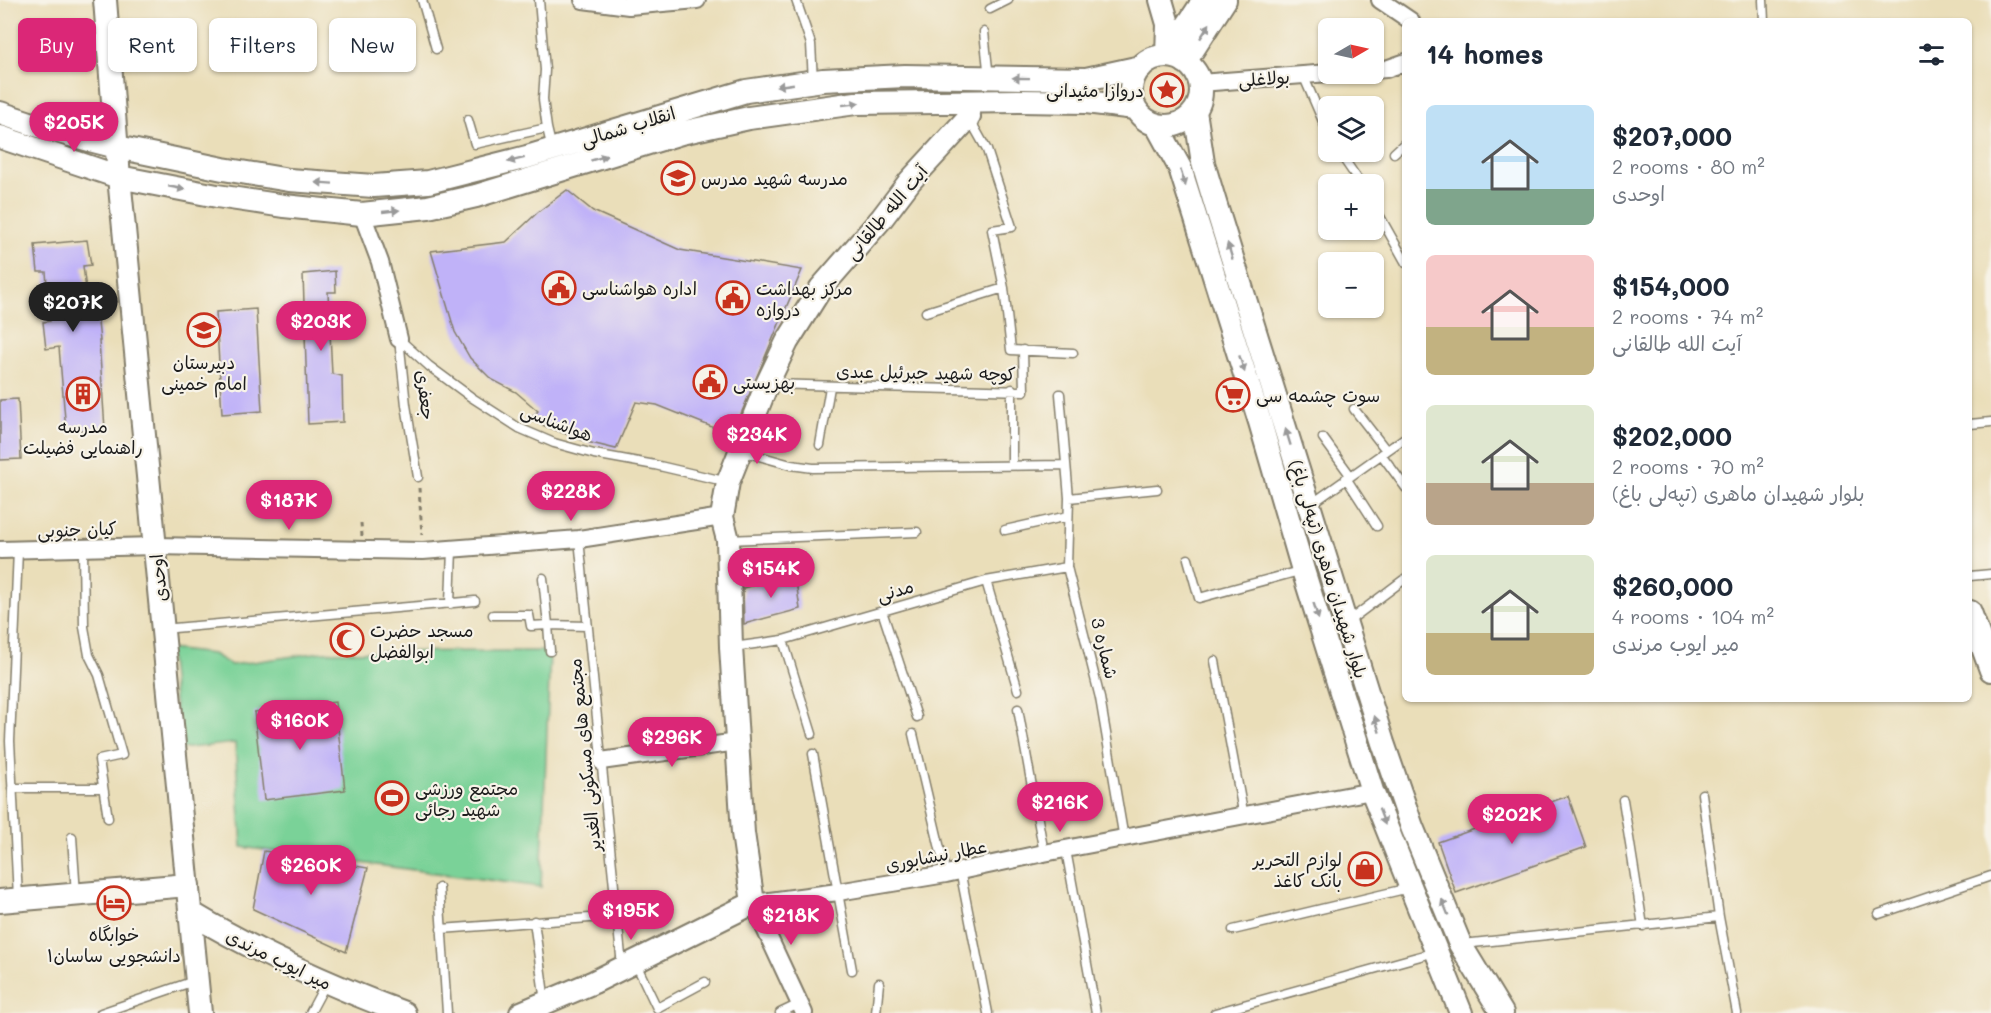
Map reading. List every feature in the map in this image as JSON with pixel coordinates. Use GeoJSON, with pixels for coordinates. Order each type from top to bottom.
{"type":"FeatureCollection","features":[{"type":"Feature","properties":{"kind":"street"},"geometry":{"type":"LineString","coordinates":[[105,0],[117,147]]}},
{"type":"Feature","properties":{"kind":"street"},"geometry":{"type":"LineString","coordinates":[[583,0],[629,3],[697,0]]}},
{"type":"Feature","properties":{"kind":"street"},"geometry":{"type":"LineString","coordinates":[[1161,0],[1176,59]]}},
{"type":"Feature","properties":{"kind":"street"},"geometry":{"type":"LineString","coordinates":[[1176,59],[1204,0]]}},
{"type":"Feature","properties":{"kind":"street"},"geometry":{"type":"LineString","coordinates":[[1176,59],[1225,0]]}},
{"type":"Feature","properties":{"kind":"street"},"geometry":{"type":"LineString","coordinates":[[1380,0],[1407,18]]}},
{"type":"Feature","properties":{"kind":"street"},"geometry":{"type":"LineString","coordinates":[[1153,59],[1176,59],[1191,67],[1200,82],[1200,102],[1196,111],[1188,119],[1168,127],[1157,126],[1141,116],[1135,108],[1132,86],[1141,67],[1153,59]]}},
{"type":"Feature","properties":{"kind":"street"},"geometry":{"type":"LineString","coordinates":[[1384,69],[1402,63]]}},
{"type":"Feature","properties":{"kind":"street","name":"انقلاب شمالی"},"geometry":{"type":"LineString","coordinates":[[0,112],[51,130],[117,147],[223,169],[289,180],[374,186],[428,182],[549,139],[746,91],[813,81],[905,76],[1086,79],[1141,67]]}},
{"type":"Feature","properties":{"kind":"street","name":"بولاغلی"},"geometry":{"type":"LineString","coordinates":[[1200,82],[1318,74]]}},
{"type":"Feature","properties":{"kind":"street","name":"انقلاب شمالی"},"geometry":{"type":"LineString","coordinates":[[0,137],[119,177],[217,196],[362,214],[428,207],[476,196],[681,134],[749,118],[856,103],[929,101],[968,110],[1086,102],[1135,108]]}},
{"type":"Feature","properties":{"kind":"street","name":"آیت الله طالقانی"},"geometry":{"type":"LineString","coordinates":[[802,1008],[753,903],[743,833],[731,647],[728,540],[722,517],[728,482],[767,384],[787,342],[821,288],[882,218],[968,110]]}},
{"type":"Feature","properties":{"kind":"street","name":"بلوار شهیدان ماهری (تپه‌لی باغ)"},"geometry":{"type":"LineString","coordinates":[[1196,111],[1203,163],[1383,743],[1409,816],[1460,944],[1502,1013]]}},
{"type":"Feature","properties":{"kind":"street","name":"بلوار شهیدان ماهری (تپه‌لی باغ)"},"geometry":{"type":"LineString","coordinates":[[1157,126],[1180,168],[1372,791],[1461,1013]]}},
{"type":"Feature","properties":{"kind":"street"},"geometry":{"type":"LineString","coordinates":[[44,152],[54,147],[56,142],[51,130]]}},
{"type":"Feature","properties":{"kind":"street","name":"اوحدی"},"geometry":{"type":"LineString","coordinates":[[117,147],[200,1013]]}},
{"type":"Feature","properties":{"kind":"street"},"geometry":{"type":"LineString","coordinates":[[217,196],[212,190],[211,183],[214,174],[223,169]]}},
{"type":"Feature","properties":{"kind":"street","name":"جعفری"},"geometry":{"type":"LineString","coordinates":[[362,214],[380,262],[399,339]]}},
{"type":"Feature","properties":{"kind":"street","name":"کیان جنوبی"},"geometry":{"type":"LineString","coordinates":[[0,550],[155,546],[423,551],[579,539],[722,517]]}},
{"type":"Feature","properties":{"kind":"street"},"geometry":{"type":"LineString","coordinates":[[1972,618],[1991,670]]}},
{"type":"Feature","properties":{"kind":"street"},"geometry":{"type":"LineString","coordinates":[[601,761],[737,742]]}},
{"type":"Feature","properties":{"kind":"street","name":"عطار نیشابوری"},"geometry":{"type":"LineString","coordinates":[[753,903],[838,892],[953,872],[1372,791]]}},
{"type":"Feature","properties":{"kind":"street"},"geometry":{"type":"LineString","coordinates":[[9,900],[188,885]]}},
{"type":"Feature","properties":{"kind":"street"},"geometry":{"type":"LineString","coordinates":[[521,1013],[629,965],[753,903]]}},
{"type":"Feature","properties":{"kind":"street","name":"میر ایوب مرندی"},"geometry":{"type":"LineString","coordinates":[[190,913],[219,930],[326,983],[404,1013]]}},
{"type":"Feature","properties":{"kind":"street"},"geometry":{"type":"LineString","coordinates":[[1436,952],[1441,956],[1450,956],[1458,950],[1460,944]]}},
{"type":"Feature","properties":{"kind":"lane"},"geometry":{"type":"LineString","coordinates":[[422,0],[436,49]]}},
{"type":"Feature","properties":{"kind":"lane"},"geometry":{"type":"LineString","coordinates":[[468,120],[475,144],[549,139],[543,99],[545,70],[539,0]]}},
{"type":"Feature","properties":{"kind":"lane"},"geometry":{"type":"LineString","coordinates":[[796,0],[811,44],[813,81]]}},
{"type":"Feature","properties":{"kind":"lane"},"geometry":{"type":"LineString","coordinates":[[990,9],[1008,0]]}},
{"type":"Feature","properties":{"kind":"lane"},"geometry":{"type":"LineString","coordinates":[[1763,0],[1764,18]]}},
{"type":"Feature","properties":{"kind":"lane"},"geometry":{"type":"LineString","coordinates":[[984,32],[989,78]]}},
{"type":"Feature","properties":{"kind":"lane"},"geometry":{"type":"LineString","coordinates":[[1303,75],[1318,110]]}},
{"type":"Feature","properties":{"kind":"lane","name":"کوچه شهید جبرئیل عبدی"},"geometry":{"type":"LineString","coordinates":[[767,384],[1024,391],[1023,350],[1011,350],[1004,288],[992,230],[1011,227],[987,150],[968,110]]}},
{"type":"Feature","properties":{"kind":"lane"},"geometry":{"type":"LineString","coordinates":[[1395,153],[1402,146]]}},
{"type":"Feature","properties":{"kind":"lane"},"geometry":{"type":"LineString","coordinates":[[1384,224],[1402,256]]}},
{"type":"Feature","properties":{"kind":"lane"},"geometry":{"type":"LineString","coordinates":[[926,312],[1004,288]]}},
{"type":"Feature","properties":{"kind":"lane","name":"جعفری"},"geometry":{"type":"LineString","coordinates":[[399,339],[406,405],[418,477]]}},
{"type":"Feature","properties":{"kind":"lane","name":"هواشناسی"},"geometry":{"type":"LineString","coordinates":[[399,339],[429,366],[519,428],[554,443],[594,454],[728,482]]}},
{"type":"Feature","properties":{"kind":"lane"},"geometry":{"type":"LineString","coordinates":[[1023,350],[1073,353]]}},
{"type":"Feature","properties":{"kind":"lane"},"geometry":{"type":"LineString","coordinates":[[820,445],[830,387]]}},
{"type":"Feature","properties":{"kind":"lane"},"geometry":{"type":"LineString","coordinates":[[1012,389],[1012,465]]}},
{"type":"Feature","properties":{"kind":"lane","name":"شماره 3"},"geometry":{"type":"LineString","coordinates":[[1060,394],[1069,498],[1067,567],[1100,698],[1124,840]]}},
{"type":"Feature","properties":{"kind":"lane"},"geometry":{"type":"LineString","coordinates":[[1354,409],[1402,481]]}},
{"type":"Feature","properties":{"kind":"lane"},"geometry":{"type":"LineString","coordinates":[[1972,424],[1991,422]]}},
{"type":"Feature","properties":{"kind":"lane"},"geometry":{"type":"LineString","coordinates":[[1323,438],[1377,526]]}},
{"type":"Feature","properties":{"kind":"lane"},"geometry":{"type":"LineString","coordinates":[[1309,506],[1402,440]]}},
{"type":"Feature","properties":{"kind":"lane"},"geometry":{"type":"LineString","coordinates":[[741,452],[791,465],[813,468],[1065,465]]}},
{"type":"Feature","properties":{"kind":"lane"},"geometry":{"type":"LineString","coordinates":[[1069,498],[1157,489]]}},
{"type":"Feature","properties":{"kind":"lane"},"geometry":{"type":"LineString","coordinates":[[1005,530],[1068,516]]}},
{"type":"Feature","properties":{"kind":"lane"},"geometry":{"type":"LineString","coordinates":[[728,540],[917,532]]}},
{"type":"Feature","properties":{"kind":"lane","name":"مجتمع های مسکونی الغدیر"},"geometry":{"type":"LineString","coordinates":[[579,539],[617,916],[629,965]]}},
{"type":"Feature","properties":{"kind":"lane"},"geometry":{"type":"LineString","coordinates":[[83,548],[84,627],[89,656],[99,675],[122,755],[99,760],[108,818]]}},
{"type":"Feature","properties":{"kind":"lane"},"geometry":{"type":"LineString","coordinates":[[450,604],[452,549]]}},
{"type":"Feature","properties":{"kind":"lane"},"geometry":{"type":"LineString","coordinates":[[9,900],[12,788],[9,741],[18,550]]}},
{"type":"Feature","properties":{"kind":"lane"},"geometry":{"type":"LineString","coordinates":[[1188,559],[1199,598],[1303,570]]}},
{"type":"Feature","properties":{"kind":"lane","name":"مدنی"},"geometry":{"type":"LineString","coordinates":[[731,647],[783,640],[986,581],[1067,567]]}},
{"type":"Feature","properties":{"kind":"lane"},"geometry":{"type":"LineString","coordinates":[[1972,576],[1991,574]]}},
{"type":"Feature","properties":{"kind":"lane"},"geometry":{"type":"LineString","coordinates":[[543,578],[550,651]]}},
{"type":"Feature","properties":{"kind":"lane"},"geometry":{"type":"LineString","coordinates":[[986,581],[1018,690]]}},
{"type":"Feature","properties":{"kind":"lane"},"geometry":{"type":"LineString","coordinates":[[1346,624],[1402,581]]}},
{"type":"Feature","properties":{"kind":"lane"},"geometry":{"type":"LineString","coordinates":[[163,629],[475,601]]}},
{"type":"Feature","properties":{"kind":"lane"},"geometry":{"type":"LineString","coordinates":[[882,610],[917,717]]}},
{"type":"Feature","properties":{"kind":"lane"},"geometry":{"type":"LineString","coordinates":[[493,615],[530,615],[531,626],[588,626]]}},
{"type":"Feature","properties":{"kind":"lane"},"geometry":{"type":"LineString","coordinates":[[783,640],[812,734]]}},
{"type":"Feature","properties":{"kind":"lane"},"geometry":{"type":"LineString","coordinates":[[1215,661],[1244,817]]}},
{"type":"Feature","properties":{"kind":"lane"},"geometry":{"type":"LineString","coordinates":[[1018,709],[1044,853]]}},
{"type":"Feature","properties":{"kind":"lane"},"geometry":{"type":"LineString","coordinates":[[913,734],[953,872],[988,1013]]}},
{"type":"Feature","properties":{"kind":"lane"},"geometry":{"type":"LineString","coordinates":[[813,754],[852,970]]}},
{"type":"Feature","properties":{"kind":"lane"},"geometry":{"type":"LineString","coordinates":[[12,788],[103,788]]}},
{"type":"Feature","properties":{"kind":"lane"},"geometry":{"type":"LineString","coordinates":[[1702,794],[1719,917],[1737,1013]]}},
{"type":"Feature","properties":{"kind":"lane"},"geometry":{"type":"LineString","coordinates":[[1623,800],[1643,926]]}},
{"type":"Feature","properties":{"kind":"lane"},"geometry":{"type":"LineString","coordinates":[[72,837],[76,894]]}},
{"type":"Feature","properties":{"kind":"lane"},"geometry":{"type":"LineString","coordinates":[[1066,850],[1096,1013]]}},
{"type":"Feature","properties":{"kind":"lane"},"geometry":{"type":"LineString","coordinates":[[1879,914],[1991,876]]}},
{"type":"Feature","properties":{"kind":"lane"},"geometry":{"type":"LineString","coordinates":[[1233,930],[1410,887]]}},
{"type":"Feature","properties":{"kind":"lane"},"geometry":{"type":"LineString","coordinates":[[439,888],[447,1013]]}},
{"type":"Feature","properties":{"kind":"lane"},"geometry":{"type":"LineString","coordinates":[[441,929],[617,916]]}},
{"type":"Feature","properties":{"kind":"lane"},"geometry":{"type":"LineString","coordinates":[[1460,944],[1719,917]]}},
{"type":"Feature","properties":{"kind":"lane"},"geometry":{"type":"LineString","coordinates":[[534,921],[545,1003]]}},
{"type":"Feature","properties":{"kind":"lane"},"geometry":{"type":"LineString","coordinates":[[1215,1013],[1436,952]]}},
{"type":"Feature","properties":{"kind":"lane"},"geometry":{"type":"LineString","coordinates":[[629,965],[657,1008],[705,982]]}},
{"type":"Feature","properties":{"kind":"lane"},"geometry":{"type":"LineString","coordinates":[[101,1013],[197,980]]}},
{"type":"Feature","properties":{"kind":"lane"},"geometry":{"type":"LineString","coordinates":[[310,1013],[326,983]]}},
{"type":"Feature","properties":{"kind":"lane"},"geometry":{"type":"LineString","coordinates":[[876,1013],[879,983]]}},
{"type":"Feature","properties":{"kind":"lane"},"geometry":{"type":"LineString","coordinates":[[780,1013],[802,1008]]}},
{"type":"Feature","properties":{"kind":"path"},"geometry":{"type":"LineString","coordinates":[[418,477],[423,551]]}},
{"type":"Feature","properties":{"kind":"green space","name":"مجتمع ورزشی شهید رجائی"},"geometry":{"type":"Polygon","coordinates":[[[169,649],[213,654],[231,665],[322,652],[550,651],[541,887],[242,847],[235,743],[179,749],[169,649]]]}},
{"type":"Feature","properties":{"kind":"building","name":"اداره هواشناسی"},"geometry":{"type":"Polygon","coordinates":[[[567,190],[593,211],[680,250],[802,270],[732,435],[657,405],[636,402],[616,449],[587,442],[529,420],[538,411],[516,392],[491,379],[470,358],[455,332],[431,251],[506,242],[538,212],[567,190]]]}},
{"type":"Feature","properties":{"kind":"building"},"geometry":{"type":"Polygon","coordinates":[[[87,240],[91,265],[83,266],[89,313],[97,313],[105,429],[66,431],[59,347],[46,349],[43,322],[50,321],[46,272],[38,272],[35,245],[87,240]]]}},
{"type":"Feature","properties":{"kind":"building"},"geometry":{"type":"Polygon","coordinates":[[[335,271],[336,292],[328,292],[332,374],[342,376],[343,422],[308,424],[303,274],[335,271]]]}},
{"type":"Feature","properties":{"kind":"building"},"geometry":{"type":"Polygon","coordinates":[[[256,309],[262,411],[222,414],[216,312],[256,309]]]}},
{"type":"Feature","properties":{"kind":"building"},"geometry":{"type":"Polygon","coordinates":[[[18,399],[21,459],[0,460],[0,400],[18,399]]]}},
{"type":"Feature","properties":{"kind":"building"},"geometry":{"type":"Polygon","coordinates":[[[795,574],[800,609],[744,624],[743,588],[795,574]]]}},
{"type":"Feature","properties":{"kind":"building"},"geometry":{"type":"Polygon","coordinates":[[[335,702],[345,790],[264,800],[254,712],[335,702]]]}},
{"type":"Feature","properties":{"kind":"building"},"geometry":{"type":"Polygon","coordinates":[[[1568,796],[1586,847],[1456,893],[1438,842],[1568,796]]]}},
{"type":"Feature","properties":{"kind":"building"},"geometry":{"type":"Polygon","coordinates":[[[264,851],[368,868],[346,952],[253,909],[264,851]]]}},
{"type":"Feature","properties":{"kind":"place","name":"دروازا مئیدانی"},"geometry":{"type":"Point","coordinates":[1167,90]}},
{"type":"Feature","properties":{"kind":"place","name":"مدرسه شهید مدرس"},"geometry":{"type":"Point","coordinates":[678,178]}},
{"type":"Feature","properties":{"kind":"place","name":"اداره هواشناسی"},"geometry":{"type":"Point","coordinates":[559,288]}},
{"type":"Feature","properties":{"kind":"place","name":"مرکز بهداشت دروازه"},"geometry":{"type":"Point","coordinates":[733,298]}},
{"type":"Feature","properties":{"kind":"place","name":"دبیرستان امام خمینی"},"geometry":{"type":"Point","coordinates":[204,330]}},
{"type":"Feature","properties":{"kind":"place","name":"بهزیستی"},"geometry":{"type":"Point","coordinates":[710,382]}},
{"type":"Feature","properties":{"kind":"place","name":"مدرسه راهنمایی فضیلت"},"geometry":{"type":"Point","coordinates":[83,394]}},
{"type":"Feature","properties":{"kind":"place","name":"سوت چشمه سی"},"geometry":{"type":"Point","coordinates":[1233,395]}},
{"type":"Feature","properties":{"kind":"place","name":"مسجد حضرت ابوالفضل"},"geometry":{"type":"Point","coordinates":[347,640]}},
{"type":"Feature","properties":{"kind":"place","name":"مجتمع ورزشی شهید رجائی"},"geometry":{"type":"Point","coordinates":[392,798]}},
{"type":"Feature","properties":{"kind":"place","name":"لوازم التحریر بانک کاغذ"},"geometry":{"type":"Point","coordinates":[1365,869]}},
{"type":"Feature","properties":{"kind":"place","name":"خوابگاه دانشجویی ساسان۱"},"geometry":{"type":"Point","coordinates":[114,903]}}]}
